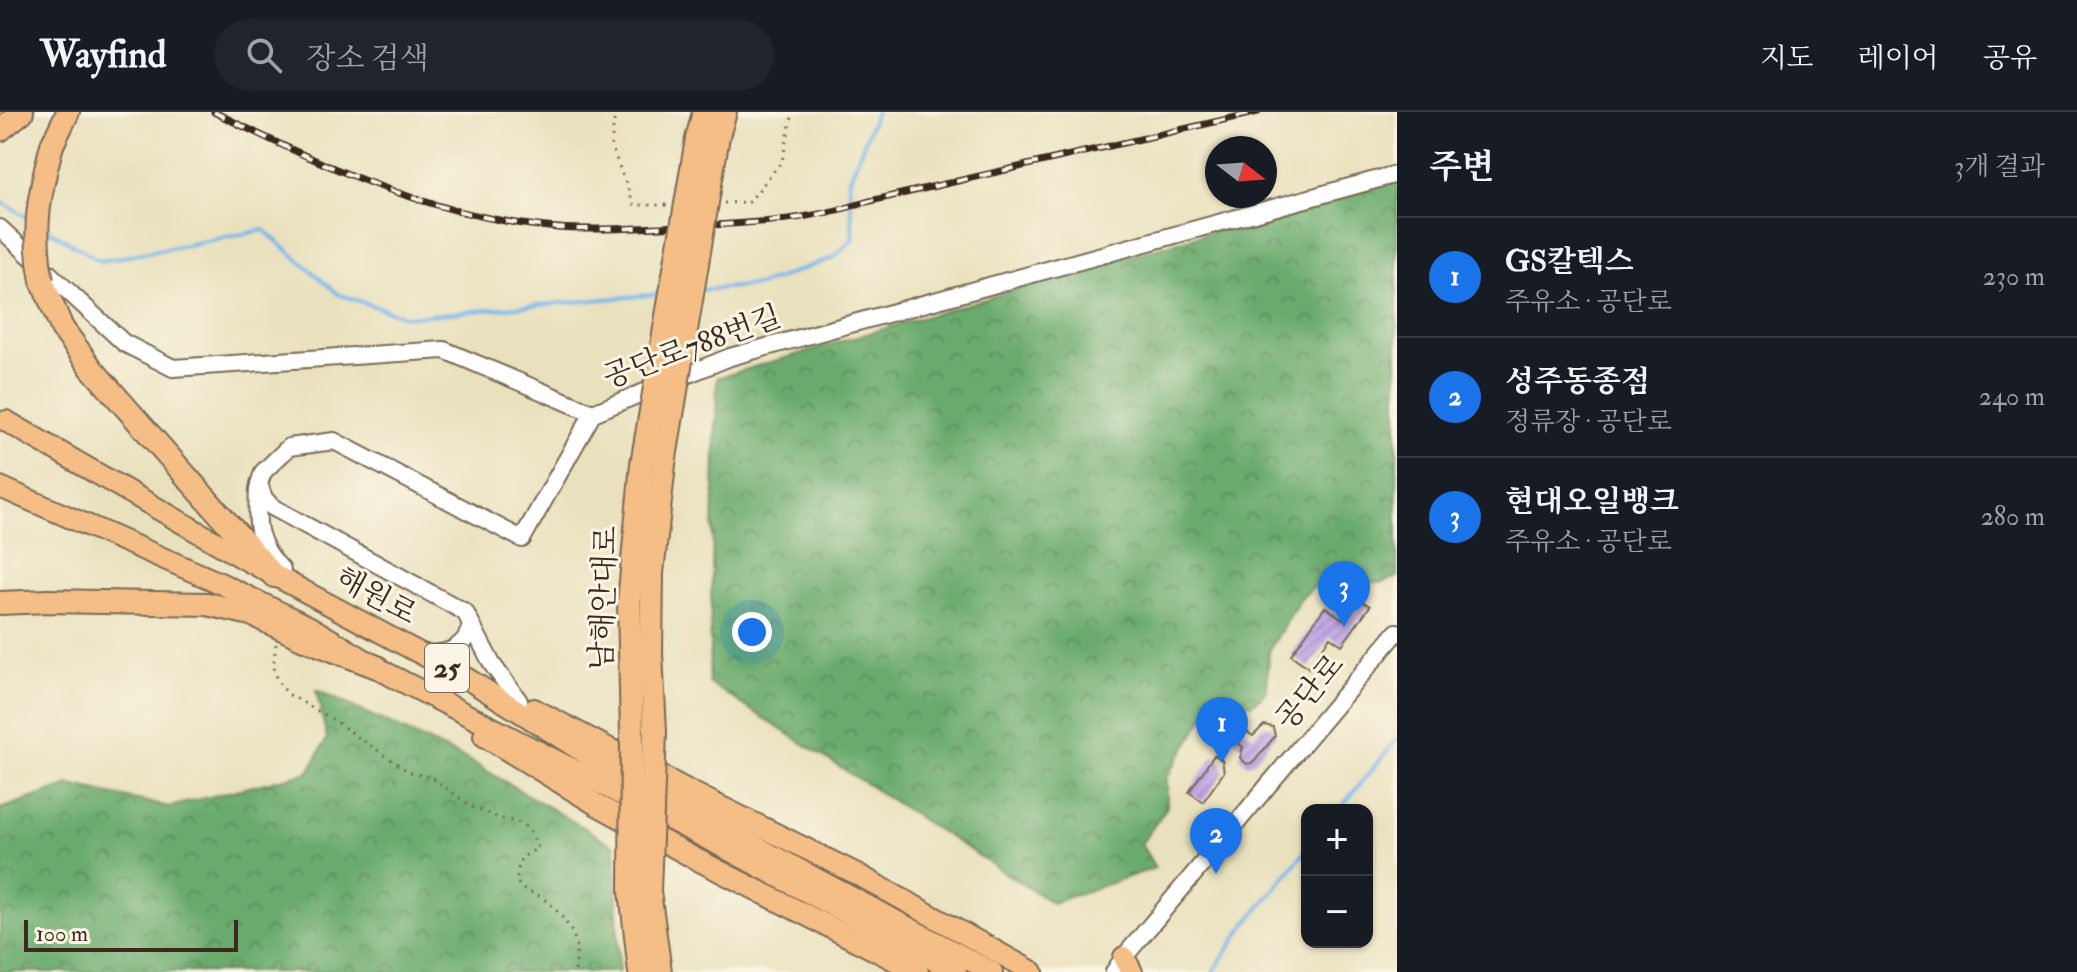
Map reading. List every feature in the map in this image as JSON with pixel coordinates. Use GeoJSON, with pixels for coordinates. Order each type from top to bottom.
{"type":"FeatureCollection","features":[{"type":"Feature","properties":{"kind":"highway"},"geometry":{"type":"LineString","coordinates":[[0,130],[22,112]]}},
{"type":"Feature","properties":{"kind":"highway"},"geometry":{"type":"LineString","coordinates":[[68,112],[52,145],[37,209],[37,255],[42,281],[62,328],[92,369],[274,576]]}},
{"type":"Feature","properties":{"kind":"highway"},"geometry":{"type":"LineString","coordinates":[[697,112],[708,138]]}},
{"type":"Feature","properties":{"kind":"highway"},"geometry":{"type":"LineString","coordinates":[[653,464],[708,138],[704,112]]}},
{"type":"Feature","properties":{"kind":"highway"},"geometry":{"type":"LineString","coordinates":[[708,138],[725,112]]}},
{"type":"Feature","properties":{"kind":"highway","name":"남해안대로"},"geometry":{"type":"LineString","coordinates":[[640,891],[655,732],[651,653],[653,464]]}},
{"type":"Feature","properties":{"kind":"highway","name":"남해안대로"},"geometry":{"type":"LineString","coordinates":[[640,891],[629,603],[653,464]]}},
{"type":"Feature","properties":{"kind":"highway"},"geometry":{"type":"LineString","coordinates":[[0,603],[207,604],[251,614],[383,671]]}},
{"type":"Feature","properties":{"kind":"highway"},"geometry":{"type":"LineString","coordinates":[[640,891],[640,972]]}},
{"type":"Feature","properties":{"kind":"highway"},"geometry":{"type":"LineString","coordinates":[[640,891],[660,972]]}},
{"type":"Feature","properties":{"kind":"main road","name":"해원로"},"geometry":{"type":"LineString","coordinates":[[6,421],[274,576],[466,678],[612,770],[884,923]]}},
{"type":"Feature","properties":{"kind":"main road","name":"해원로"},"geometry":{"type":"LineString","coordinates":[[0,487],[222,584],[310,627],[383,671],[884,923]]}},
{"type":"Feature","properties":{"kind":"main road"},"geometry":{"type":"LineString","coordinates":[[383,671],[597,805],[918,972]]}},
{"type":"Feature","properties":{"kind":"main road"},"geometry":{"type":"LineString","coordinates":[[466,678],[562,722],[695,794],[855,873],[1030,971]]}},
{"type":"Feature","properties":{"kind":"main road"},"geometry":{"type":"LineString","coordinates":[[884,923],[992,972]]}},
{"type":"Feature","properties":{"kind":"main road","name":"25"},"geometry":{"type":"LineString","coordinates":[[884,923],[956,972]]}},
{"type":"Feature","properties":{"kind":"street","name":"공단로788번길"},"geometry":{"type":"LineString","coordinates":[[0,228],[124,343],[173,368],[444,350],[593,413],[730,357],[1397,174]]}},
{"type":"Feature","properties":{"kind":"street"},"geometry":{"type":"LineString","coordinates":[[299,589],[274,563],[256,523],[263,472],[289,447],[334,441],[522,539],[593,413]]}},
{"type":"Feature","properties":{"kind":"street"},"geometry":{"type":"LineString","coordinates":[[259,484],[264,498],[272,507],[456,604],[465,612],[492,664],[519,701]]}},
{"type":"Feature","properties":{"kind":"street"},"geometry":{"type":"LineString","coordinates":[[415,651],[430,654],[452,650],[467,638],[471,623]]}},
{"type":"Feature","properties":{"kind":"street","name":"공단로"},"geometry":{"type":"LineString","coordinates":[[1123,967],[1397,632]]}},
{"type":"Feature","properties":{"kind":"path"},"geometry":{"type":"LineString","coordinates":[[278,626],[273,667],[277,681],[288,694],[332,719],[409,772],[432,778],[472,807],[522,823],[531,833],[538,848],[521,858],[517,879],[528,892],[539,895],[552,905],[574,937],[577,948],[575,972]]}},
{"type":"Feature","properties":{"kind":"green space"},"geometry":{"type":"Polygon","coordinates":[[[1397,177],[1397,577],[1380,583],[1326,577],[1300,599],[1269,651],[1267,689],[1251,704],[1228,702],[1203,719],[1167,777],[1167,807],[1141,844],[1155,868],[1052,903],[709,683],[717,378],[1397,177]]]}},
{"type":"Feature","properties":{"kind":"green space"},"geometry":{"type":"Polygon","coordinates":[[[316,690],[466,759],[615,846],[619,972],[0,972],[0,809],[70,785],[169,807],[309,772],[327,738],[316,690]]]}},
{"type":"Feature","properties":{"kind":"building"},"geometry":{"type":"Polygon","coordinates":[[[1357,598],[1370,606],[1342,645],[1330,637],[1309,668],[1291,655],[1325,607],[1343,619],[1357,598]]]}},
{"type":"Feature","properties":{"kind":"building"},"geometry":{"type":"Polygon","coordinates":[[[1264,725],[1273,727],[1275,736],[1254,762],[1247,764],[1240,758],[1243,747],[1235,741],[1234,734],[1243,729],[1253,736],[1264,725]]]}},
{"type":"Feature","properties":{"kind":"building"},"geometry":{"type":"Polygon","coordinates":[[[1214,755],[1222,760],[1224,772],[1203,802],[1189,792],[1214,755]]]}},
{"type":"Feature","properties":{"kind":"waterway"},"geometry":{"type":"LineString","coordinates":[[702,290],[759,285],[833,258],[853,239],[849,181],[876,112]]}},
{"type":"Feature","properties":{"kind":"waterway"},"geometry":{"type":"LineString","coordinates":[[0,201],[29,218]]}},
{"type":"Feature","properties":{"kind":"waterway"},"geometry":{"type":"LineString","coordinates":[[47,229],[101,261],[264,230],[338,294],[407,317],[661,294]]}},
{"type":"Feature","properties":{"kind":"waterway"},"geometry":{"type":"LineString","coordinates":[[1344,804],[1397,739]]}},
{"type":"Feature","properties":{"kind":"waterway"},"geometry":{"type":"LineString","coordinates":[[1213,972],[1242,929],[1301,856]]}},
{"type":"Feature","properties":{"kind":"railway"},"geometry":{"type":"LineString","coordinates":[[214,112],[338,170],[424,201],[512,222],[590,229],[732,224],[800,217],[1258,112]]}},
{"type":"Feature","properties":{"kind":"place","name":"현대오일뱅크"},"geometry":{"type":"Point","coordinates":[1344,627]}},
{"type":"Feature","properties":{"kind":"place","name":"GS칼텍스"},"geometry":{"type":"Point","coordinates":[1222,763]}},
{"type":"Feature","properties":{"kind":"place","name":"성주동종점"},"geometry":{"type":"Point","coordinates":[1216,874]}}]}
